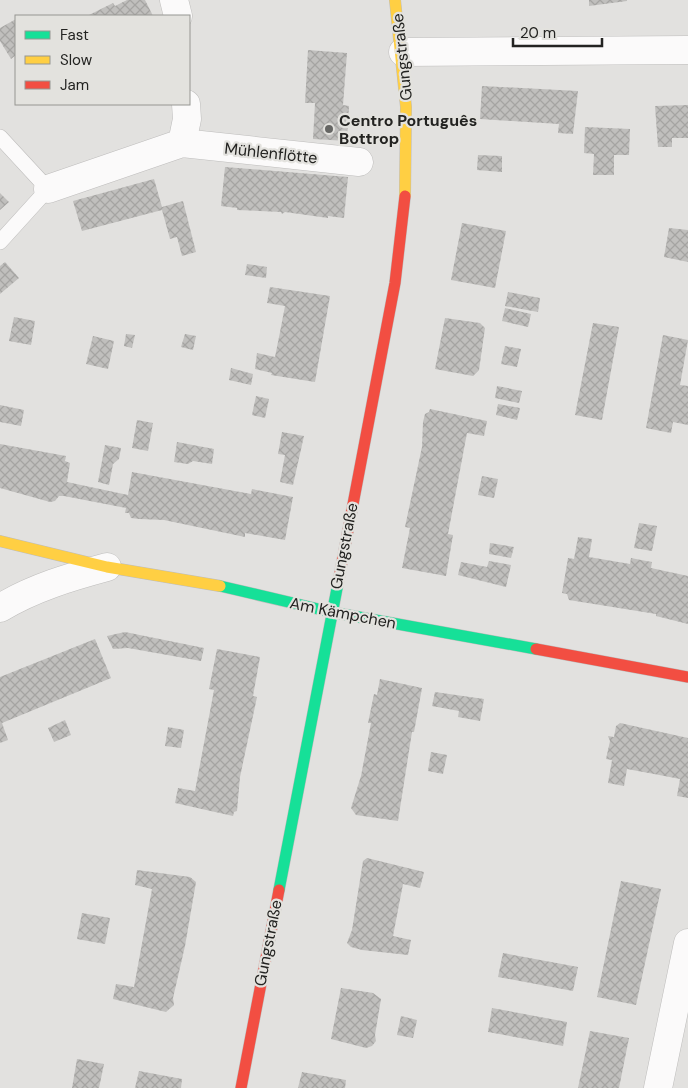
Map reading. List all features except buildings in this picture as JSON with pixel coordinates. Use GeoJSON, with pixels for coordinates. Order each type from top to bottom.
{"type":"FeatureCollection","features":[{"type":"Feature","properties":{"kind":"street"},"geometry":{"type":"LineString","coordinates":[[174,0],[178,15]]}},
{"type":"Feature","properties":{"kind":"street","name":"Gungstraße"},"geometry":{"type":"LineString","coordinates":[[241,1088],[395,283],[404,225],[408,110],[403,52],[395,0]]}},
{"type":"Feature","properties":{"kind":"street"},"geometry":{"type":"LineString","coordinates":[[403,52],[688,50]]}},
{"type":"Feature","properties":{"kind":"street"},"geometry":{"type":"LineString","coordinates":[[182,143],[187,119],[186,105]]}},
{"type":"Feature","properties":{"kind":"street","name":"Mühlenflötte"},"geometry":{"type":"LineString","coordinates":[[48,189],[182,143],[359,162]]}},
{"type":"Feature","properties":{"kind":"street","name":"Am Kämpchen"},"geometry":{"type":"LineString","coordinates":[[0,541],[107,567],[202,582],[331,612],[688,676]]}},
{"type":"Feature","properties":{"kind":"street"},"geometry":{"type":"LineString","coordinates":[[0,608],[15,599],[61,580],[107,567]]}},
{"type":"Feature","properties":{"kind":"street"},"geometry":{"type":"LineString","coordinates":[[658,1088],[688,943]]}},
{"type":"Feature","properties":{"kind":"lane"},"geometry":{"type":"LineString","coordinates":[[0,137],[48,189],[0,242]]}},
{"type":"Feature","properties":{"kind":"traffic: fast"},"geometry":{"type":"LineString","coordinates":[[279,890],[339,578]]}},
{"type":"Feature","properties":{"kind":"traffic: fast"},"geometry":{"type":"LineString","coordinates":[[220,586],[331,612],[536,649]]}},
{"type":"Feature","properties":{"kind":"traffic: slow"},"geometry":{"type":"LineString","coordinates":[[395,0],[406,107],[405,196]]}},
{"type":"Feature","properties":{"kind":"traffic: slow"},"geometry":{"type":"LineString","coordinates":[[0,541],[107,567],[220,586]]}},
{"type":"Feature","properties":{"kind":"traffic: jam"},"geometry":{"type":"LineString","coordinates":[[339,578],[395,283],[405,196]]}},
{"type":"Feature","properties":{"kind":"traffic: jam"},"geometry":{"type":"LineString","coordinates":[[536,649],[688,677]]}},
{"type":"Feature","properties":{"kind":"traffic: jam"},"geometry":{"type":"LineString","coordinates":[[241,1088],[279,890]]}},
{"type":"Feature","properties":{"kind":"place","name":"Centro Português Bottrop"},"geometry":{"type":"Point","coordinates":[329,129]}}]}
